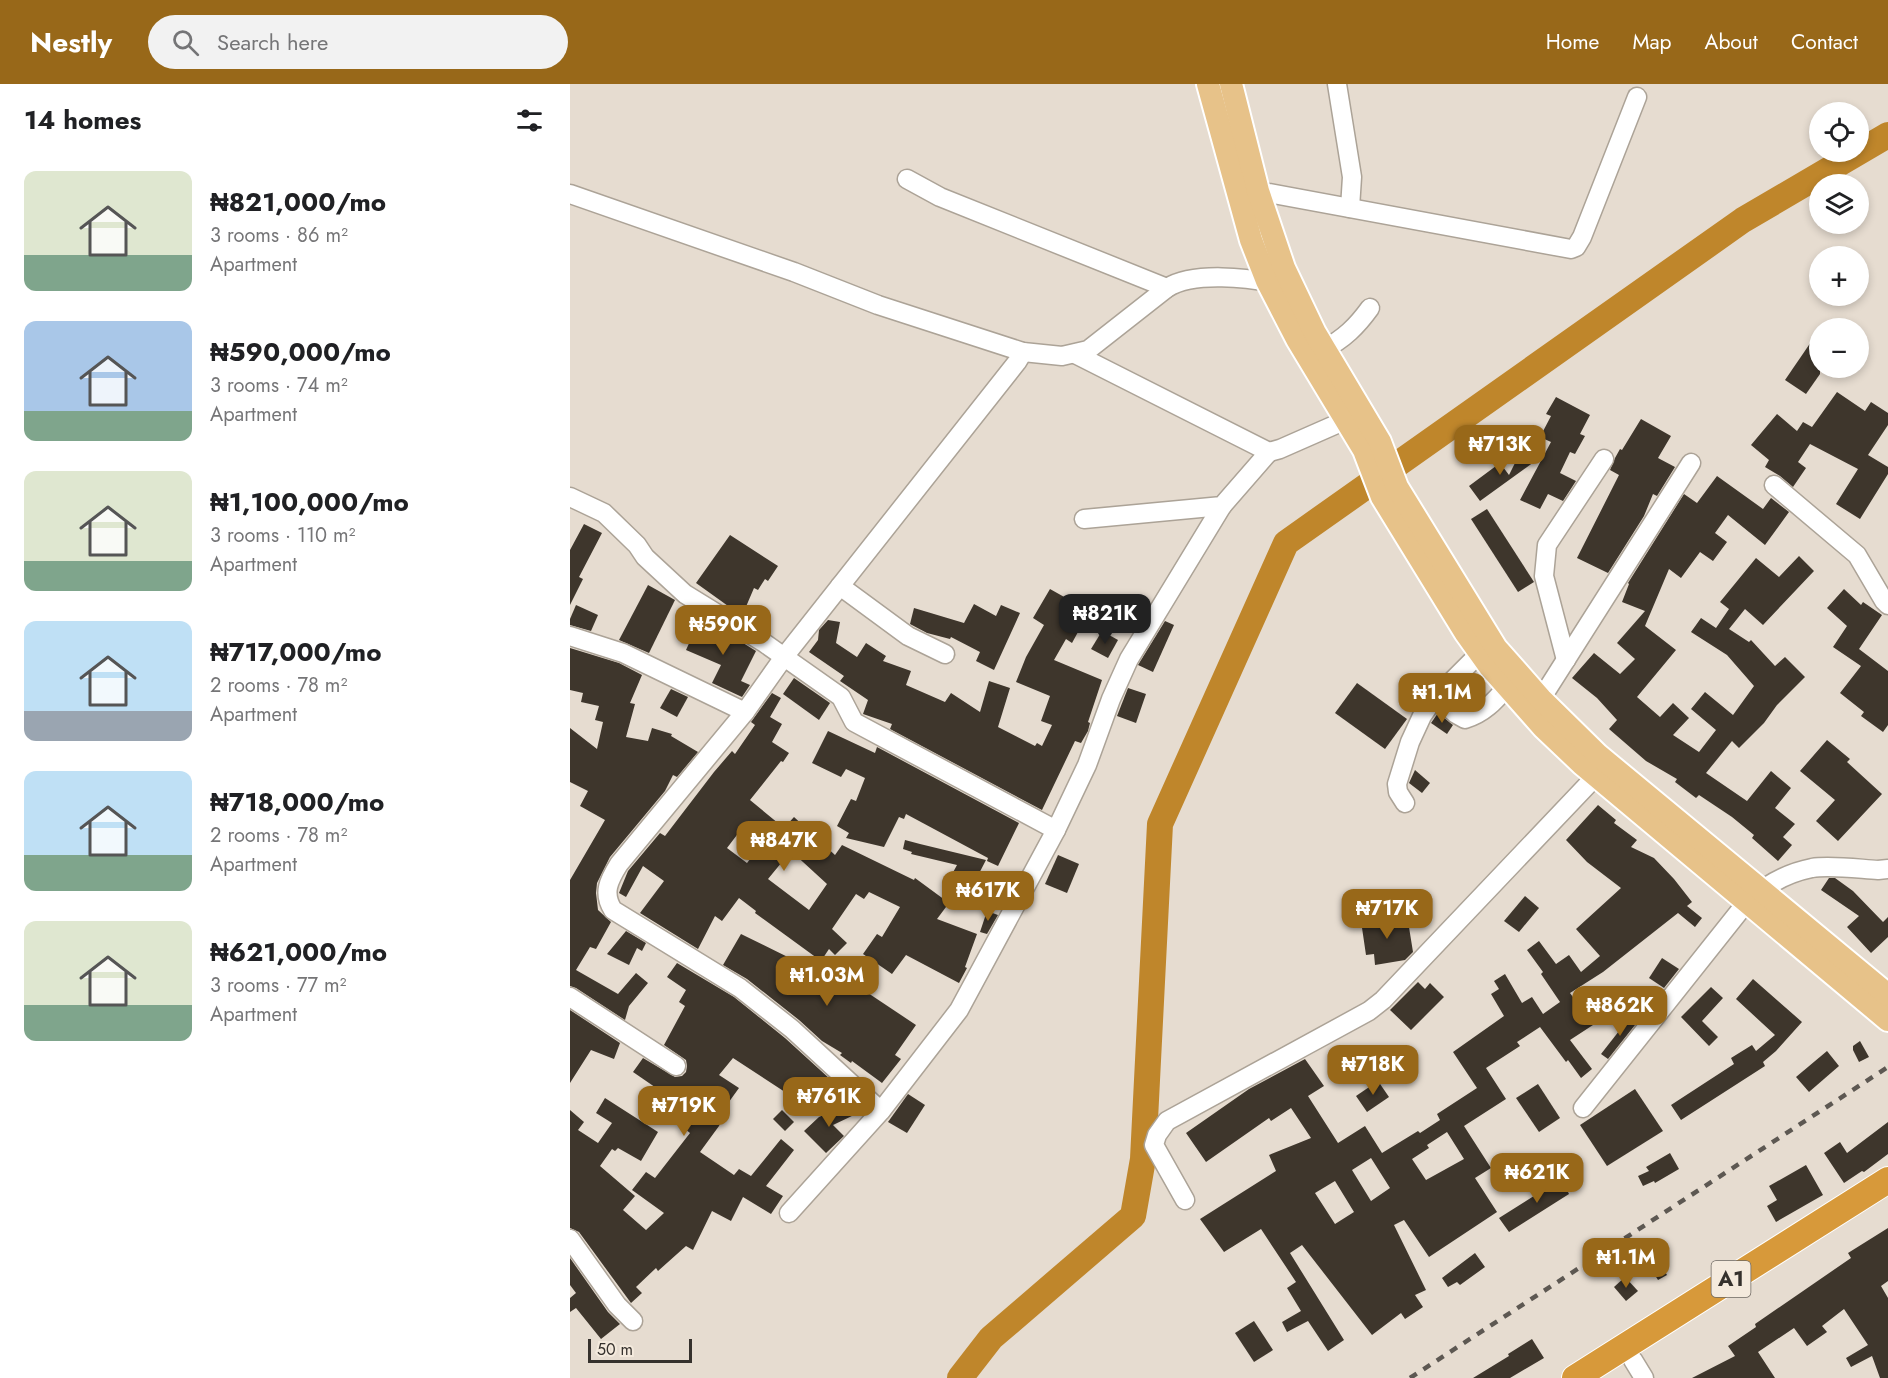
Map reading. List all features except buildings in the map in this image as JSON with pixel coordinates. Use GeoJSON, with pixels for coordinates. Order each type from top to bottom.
{"type":"FeatureCollection","features":[{"type":"Feature","properties":{"kind":"highway","name":"A1"},"geometry":{"type":"LineString","coordinates":[[1575,1378],[1888,1180]]}},
{"type":"Feature","properties":{"kind":"highway","name":"A1"},"geometry":{"type":"LineString","coordinates":[[1605,1378],[1638,1369],[1888,1201]]}},
{"type":"Feature","properties":{"kind":"main road"},"geometry":{"type":"LineString","coordinates":[[1208,84],[1251,240],[1268,281],[1297,339],[1346,420],[1372,446]]}},
{"type":"Feature","properties":{"kind":"main road"},"geometry":{"type":"LineString","coordinates":[[1231,84],[1271,235],[1292,286],[1372,446],[1390,492],[1486,648],[1507,687],[1544,727],[1596,776],[1753,896],[1887,991]]}},
{"type":"Feature","properties":{"kind":"main road"},"geometry":{"type":"LineString","coordinates":[[1486,648],[1516,672],[1598,755],[1888,1020]]}},
{"type":"Feature","properties":{"kind":"street"},"geometry":{"type":"LineString","coordinates":[[1337,84],[1352,177],[1350,208]]}},
{"type":"Feature","properties":{"kind":"street"},"geometry":{"type":"LineString","coordinates":[[1258,191],[1571,249],[1576,247],[1582,237],[1636,97]]}},
{"type":"Feature","properties":{"kind":"street"},"geometry":{"type":"LineString","coordinates":[[907,179],[940,197],[1167,288]]}},
{"type":"Feature","properties":{"kind":"street"},"geometry":{"type":"LineString","coordinates":[[570,194],[794,272],[878,305],[1023,352],[1062,356],[1088,350],[1167,288],[1181,281],[1202,277],[1268,281],[1292,286]]}},
{"type":"Feature","properties":{"kind":"street"},"geometry":{"type":"LineString","coordinates":[[1324,349],[1348,335],[1370,308]]}},
{"type":"Feature","properties":{"kind":"street"},"geometry":{"type":"LineString","coordinates":[[880,1111],[792,1029],[740,988],[613,910],[607,900],[607,888],[619,864],[744,712],[784,657],[1023,352]]}},
{"type":"Feature","properties":{"kind":"street"},"geometry":{"type":"LineString","coordinates":[[1074,354],[1269,452]]}},
{"type":"Feature","properties":{"kind":"street"},"geometry":{"type":"LineString","coordinates":[[789,1213],[880,1111],[959,1010],[1056,830],[1087,765],[1111,699],[1129,659],[1222,506],[1269,452],[1346,420]]}},
{"type":"Feature","properties":{"kind":"street"},"geometry":{"type":"LineString","coordinates":[[1566,660],[1544,576],[1547,545],[1604,459]]}},
{"type":"Feature","properties":{"kind":"street"},"geometry":{"type":"LineString","coordinates":[[1541,699],[1691,463]]}},
{"type":"Feature","properties":{"kind":"street"},"geometry":{"type":"LineString","coordinates":[[1774,485],[1857,555],[1888,605]]}},
{"type":"Feature","properties":{"kind":"street"},"geometry":{"type":"LineString","coordinates":[[570,497],[604,513],[637,545],[645,557],[685,594],[763,642],[841,697],[854,722],[1056,830]]}},
{"type":"Feature","properties":{"kind":"street"},"geometry":{"type":"LineString","coordinates":[[1084,519],[1222,506]]}},
{"type":"Feature","properties":{"kind":"street"},"geometry":{"type":"LineString","coordinates":[[840,586],[908,636],[945,654]]}},
{"type":"Feature","properties":{"kind":"street"},"geometry":{"type":"LineString","coordinates":[[570,636],[623,653],[744,712]]}},
{"type":"Feature","properties":{"kind":"street"},"geometry":{"type":"LineString","coordinates":[[1404,803],[1396,784],[1410,742],[1422,716],[1437,697],[1486,648]]}},
{"type":"Feature","properties":{"kind":"street"},"geometry":{"type":"LineString","coordinates":[[1437,697],[1465,719],[1490,706],[1507,687]]}},
{"type":"Feature","properties":{"kind":"street"},"geometry":{"type":"LineString","coordinates":[[1185,1200],[1154,1145],[1157,1135],[1167,1121],[1368,1011],[1383,1000],[1596,776]]}},
{"type":"Feature","properties":{"kind":"street"},"geometry":{"type":"LineString","coordinates":[[1583,1108],[1753,896],[1786,876],[1813,868],[1888,869]]}},
{"type":"Feature","properties":{"kind":"street"},"geometry":{"type":"LineString","coordinates":[[570,997],[676,1066]]}},
{"type":"Feature","properties":{"kind":"street"},"geometry":{"type":"LineString","coordinates":[[570,1239],[617,1305],[633,1321]]}},
{"type":"Feature","properties":{"kind":"waterway"},"geometry":{"type":"LineString","coordinates":[[960,1378],[991,1338],[1133,1216],[1143,1159],[1160,824],[1286,543],[1743,220],[1888,135]]}},
{"type":"Feature","properties":{"kind":"railway"},"geometry":{"type":"LineString","coordinates":[[1410,1378],[1888,1067]]}}]}
